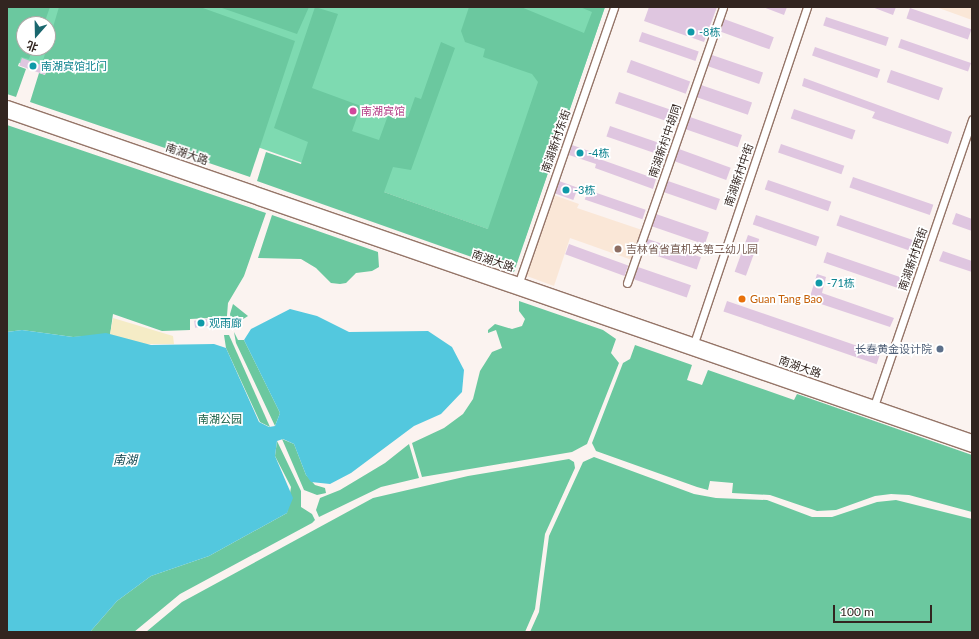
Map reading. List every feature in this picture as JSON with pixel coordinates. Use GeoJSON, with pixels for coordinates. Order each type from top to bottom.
{"type":"FeatureCollection","features":[{"type":"Feature","properties":{"kind":"main road","name":"南湖大路"},"geometry":{"type":"LineString","coordinates":[[7,105],[519,282],[972,447]]}},
{"type":"Feature","properties":{"kind":"main road","name":"南湖大路"},"geometry":{"type":"LineString","coordinates":[[7,113],[972,440]]}},
{"type":"Feature","properties":{"kind":"street","name":"南湖新村东街"},"geometry":{"type":"LineString","coordinates":[[519,282],[614,7]]}},
{"type":"Feature","properties":{"kind":"street","name":"南湖新村中胡同"},"geometry":{"type":"LineString","coordinates":[[627,283],[723,7]]}},
{"type":"Feature","properties":{"kind":"street","name":"南湖新村中街"},"geometry":{"type":"LineString","coordinates":[[693,346],[807,7]]}},
{"type":"Feature","properties":{"kind":"street","name":"南湖新村西街"},"geometry":{"type":"LineString","coordinates":[[874,406],[972,119]]}},
{"type":"Feature","properties":{"kind":"shaded area"},"geometry":{"type":"Polygon","coordinates":[[[936,7],[972,7],[972,20],[936,7]]]}},
{"type":"Feature","properties":{"kind":"shaded area","name":"吉林省省直机关第二幼儿园"},"geometry":{"type":"Polygon","coordinates":[[[551,194],[579,204],[577,208],[642,230],[632,260],[570,238],[554,286],[524,275],[551,194]]]}},
{"type":"Feature","properties":{"kind":"green space","name":"南湖宾馆"},"geometry":{"type":"Polygon","coordinates":[[[7,7],[605,7],[524,242],[19,63],[7,62],[7,7]]]}},
{"type":"Feature","properties":{"kind":"green space"},"geometry":{"type":"Polygon","coordinates":[[[7,7],[50,7],[47,16],[16,16],[16,56],[30,56],[29,59],[21,57],[18,66],[26,69],[16,97],[7,94],[7,7]]]}},
{"type":"Feature","properties":{"kind":"green space"},"geometry":{"type":"Polygon","coordinates":[[[59,7],[200,7],[295,41],[250,177],[30,102],[39,73],[45,75],[48,67],[42,64],[44,56],[56,56],[56,17],[59,7]]]}},
{"type":"Feature","properties":{"kind":"green space"},"geometry":{"type":"Polygon","coordinates":[[[219,7],[309,7],[297,34],[219,7]]]}},
{"type":"Feature","properties":{"kind":"green space"},"geometry":{"type":"Polygon","coordinates":[[[315,7],[338,14],[312,88],[361,106],[352,131],[379,140],[390,110],[408,117],[415,97],[421,99],[441,42],[455,48],[411,170],[393,167],[384,192],[488,229],[538,82],[532,74],[483,57],[485,49],[465,42],[461,31],[469,7],[521,7],[584,33],[592,12],[580,7],[605,7],[514,272],[257,181],[266,152],[301,164],[308,142],[274,128],[315,7]]]}},
{"type":"Feature","properties":{"kind":"green space"},"geometry":{"type":"Polygon","coordinates":[[[7,125],[266,213],[244,276],[228,303],[226,328],[211,329],[210,318],[190,319],[190,330],[162,331],[113,314],[110,335],[73,337],[22,330],[7,332],[7,125]]]}},
{"type":"Feature","properties":{"kind":"green space"},"geometry":{"type":"Polygon","coordinates":[[[272,215],[378,252],[379,267],[372,271],[356,273],[346,283],[340,284],[331,283],[316,268],[301,259],[258,258],[272,215]]]}},
{"type":"Feature","properties":{"kind":"green space"},"geometry":{"type":"Polygon","coordinates":[[[519,301],[603,330],[616,339],[611,353],[619,363],[587,444],[572,452],[422,477],[412,443],[444,428],[463,414],[473,399],[480,371],[492,352],[502,348],[496,330],[488,333],[488,330],[495,324],[512,329],[522,326],[525,319],[519,311],[519,301]]]}},
{"type":"Feature","properties":{"kind":"green space"},"geometry":{"type":"Polygon","coordinates":[[[233,304],[248,316],[232,326],[230,314],[233,304]]]}},
{"type":"Feature","properties":{"kind":"green space"},"geometry":{"type":"Polygon","coordinates":[[[234,332],[238,340],[244,340],[280,413],[275,426],[236,343],[234,332]]]}},
{"type":"Feature","properties":{"kind":"green space"},"geometry":{"type":"Polygon","coordinates":[[[224,335],[229,335],[270,427],[260,422],[226,348],[224,335]]]}},
{"type":"Feature","properties":{"kind":"green space"},"geometry":{"type":"Polygon","coordinates":[[[635,345],[692,365],[687,380],[702,385],[708,370],[794,400],[797,394],[972,455],[972,512],[909,495],[891,494],[875,496],[836,510],[817,511],[770,495],[732,493],[733,483],[710,481],[708,490],[596,451],[592,443],[623,363],[630,359],[635,345]]]}},
{"type":"Feature","properties":{"kind":"green space"},"geometry":{"type":"Polygon","coordinates":[[[282,439],[294,444],[306,475],[315,485],[325,488],[326,493],[317,495],[304,490],[282,439]]]}},
{"type":"Feature","properties":{"kind":"green space"},"geometry":{"type":"Polygon","coordinates":[[[277,441],[301,491],[301,507],[312,514],[315,520],[180,594],[134,632],[90,632],[117,601],[151,576],[209,556],[287,513],[291,487],[275,456],[277,441]]]}},
{"type":"Feature","properties":{"kind":"green space"},"geometry":{"type":"Polygon","coordinates":[[[409,444],[419,478],[381,487],[319,517],[316,510],[320,498],[340,490],[385,463],[409,444]]]}},
{"type":"Feature","properties":{"kind":"green space"},"geometry":{"type":"Polygon","coordinates":[[[594,457],[694,494],[716,498],[767,500],[812,517],[832,517],[877,502],[896,500],[972,519],[972,632],[530,632],[539,612],[549,536],[583,462],[594,457]]]}},
{"type":"Feature","properties":{"kind":"green space"},"geometry":{"type":"Polygon","coordinates":[[[569,459],[574,462],[575,468],[545,534],[535,609],[525,632],[146,632],[182,602],[373,498],[468,476],[569,459]]]}},
{"type":"Feature","properties":{"kind":"sand"},"geometry":{"type":"Polygon","coordinates":[[[113,318],[173,336],[174,344],[143,344],[110,335],[113,318]]]}},
{"type":"Feature","properties":{"kind":"water","name":"南湖"},"geometry":{"type":"Polygon","coordinates":[[[290,309],[317,316],[349,332],[428,331],[452,347],[464,370],[462,392],[441,414],[414,426],[351,473],[330,484],[311,482],[306,475],[294,444],[283,439],[277,441],[275,456],[293,498],[287,513],[209,556],[151,576],[117,601],[90,632],[7,632],[7,332],[22,330],[73,337],[106,333],[151,345],[214,344],[226,348],[259,422],[269,427],[275,426],[280,413],[244,340],[251,329],[290,309]]]}},
{"type":"Feature","properties":{"kind":"building","name":"-8栋"},"geometry":{"type":"Polygon","coordinates":[[[649,7],[717,7],[704,42],[644,21],[649,7]]]}},
{"type":"Feature","properties":{"kind":"building"},"geometry":{"type":"Polygon","coordinates":[[[763,7],[787,7],[784,15],[763,7]]]}},
{"type":"Feature","properties":{"kind":"building"},"geometry":{"type":"Polygon","coordinates":[[[872,7],[896,7],[893,15],[872,7]]]}},
{"type":"Feature","properties":{"kind":"building"},"geometry":{"type":"Polygon","coordinates":[[[910,8],[971,29],[968,40],[906,18],[910,8]]]}},
{"type":"Feature","properties":{"kind":"building"},"geometry":{"type":"Polygon","coordinates":[[[826,17],[889,37],[886,46],[823,26],[826,17]]]}},
{"type":"Feature","properties":{"kind":"building"},"geometry":{"type":"Polygon","coordinates":[[[724,19],[774,37],[769,49],[720,31],[724,19]]]}},
{"type":"Feature","properties":{"kind":"building"},"geometry":{"type":"Polygon","coordinates":[[[642,32],[699,52],[695,61],[639,41],[642,32]]]}},
{"type":"Feature","properties":{"kind":"building"},"geometry":{"type":"Polygon","coordinates":[[[901,39],[971,63],[968,72],[898,48],[901,39]]]}},
{"type":"Feature","properties":{"kind":"building"},"geometry":{"type":"Polygon","coordinates":[[[815,47],[880,69],[877,78],[812,56],[815,47]]]}},
{"type":"Feature","properties":{"kind":"building"},"geometry":{"type":"Polygon","coordinates":[[[712,55],[763,73],[759,84],[708,66],[712,55]]]}},
{"type":"Feature","properties":{"kind":"building","name":"南湖宾馆北门"},"geometry":{"type":"Polygon","coordinates":[[[22,58],[47,67],[45,75],[19,66],[22,58]]]}},
{"type":"Feature","properties":{"kind":"building"},"geometry":{"type":"Polygon","coordinates":[[[631,60],[690,82],[686,94],[627,72],[631,60]]]}},
{"type":"Feature","properties":{"kind":"building"},"geometry":{"type":"Polygon","coordinates":[[[891,70],[943,88],[939,100],[887,82],[891,70]]]}},
{"type":"Feature","properties":{"kind":"building"},"geometry":{"type":"Polygon","coordinates":[[[804,78],[952,132],[948,144],[872,118],[875,112],[802,86],[804,78]]]}},
{"type":"Feature","properties":{"kind":"building"},"geometry":{"type":"Polygon","coordinates":[[[701,85],[752,103],[748,115],[697,97],[701,85]]]}},
{"type":"Feature","properties":{"kind":"building"},"geometry":{"type":"Polygon","coordinates":[[[619,92],[680,113],[676,124],[615,103],[619,92]]]}},
{"type":"Feature","properties":{"kind":"building"},"geometry":{"type":"Polygon","coordinates":[[[794,109],[855,130],[852,140],[791,118],[794,109]]]}},
{"type":"Feature","properties":{"kind":"building"},"geometry":{"type":"Polygon","coordinates":[[[690,117],[742,135],[738,147],[686,129],[690,117]]]}},
{"type":"Feature","properties":{"kind":"building"},"geometry":{"type":"Polygon","coordinates":[[[610,126],[667,146],[663,156],[606,136],[610,126]]]}},
{"type":"Feature","properties":{"kind":"building"},"geometry":{"type":"Polygon","coordinates":[[[781,144],[844,166],[841,174],[778,153],[781,144]]]}},
{"type":"Feature","properties":{"kind":"building"},"geometry":{"type":"Polygon","coordinates":[[[572,145],[592,152],[591,156],[656,179],[653,189],[595,168],[596,164],[569,155],[572,145]]]}},
{"type":"Feature","properties":{"kind":"building"},"geometry":{"type":"Polygon","coordinates":[[[679,149],[731,168],[726,180],[675,161],[679,149]]]}},
{"type":"Feature","properties":{"kind":"building"},"geometry":{"type":"Polygon","coordinates":[[[853,177],[933,205],[930,215],[849,187],[853,177]]]}},
{"type":"Feature","properties":{"kind":"building"},"geometry":{"type":"Polygon","coordinates":[[[768,180],[831,202],[828,211],[765,189],[768,180]]]}},
{"type":"Feature","properties":{"kind":"building","name":"-3栋"},"geometry":{"type":"Polygon","coordinates":[[[559,181],[578,188],[573,200],[555,193],[559,181]]]}},
{"type":"Feature","properties":{"kind":"building"},"geometry":{"type":"Polygon","coordinates":[[[668,181],[720,199],[716,210],[664,192],[668,181]]]}},
{"type":"Feature","properties":{"kind":"building"},"geometry":{"type":"Polygon","coordinates":[[[588,190],[646,210],[642,219],[585,199],[588,190]]]}},
{"type":"Feature","properties":{"kind":"building"},"geometry":{"type":"Polygon","coordinates":[[[956,213],[972,219],[972,231],[952,224],[956,213]]]}},
{"type":"Feature","properties":{"kind":"building"},"geometry":{"type":"Polygon","coordinates":[[[656,214],[709,232],[705,245],[652,226],[656,214]]]}},
{"type":"Feature","properties":{"kind":"building"},"geometry":{"type":"Polygon","coordinates":[[[756,215],[819,237],[816,246],[753,224],[756,215]]]}},
{"type":"Feature","properties":{"kind":"building"},"geometry":{"type":"Polygon","coordinates":[[[840,215],[919,242],[916,253],[836,225],[840,215]]]}},
{"type":"Feature","properties":{"kind":"building"},"geometry":{"type":"Polygon","coordinates":[[[748,235],[759,239],[746,276],[735,272],[748,235]]]}},
{"type":"Feature","properties":{"kind":"building"},"geometry":{"type":"Polygon","coordinates":[[[648,239],[701,257],[697,270],[644,251],[648,239]]]}},
{"type":"Feature","properties":{"kind":"building"},"geometry":{"type":"Polygon","coordinates":[[[569,244],[628,266],[624,276],[565,254],[569,244]]]}},
{"type":"Feature","properties":{"kind":"building"},"geometry":{"type":"Polygon","coordinates":[[[943,251],[972,261],[972,272],[939,261],[943,251]]]}},
{"type":"Feature","properties":{"kind":"building"},"geometry":{"type":"Polygon","coordinates":[[[827,252],[906,279],[903,290],[823,262],[827,252]]]}},
{"type":"Feature","properties":{"kind":"building"},"geometry":{"type":"Polygon","coordinates":[[[638,267],[691,285],[687,298],[634,279],[638,267]]]}},
{"type":"Feature","properties":{"kind":"building"},"geometry":{"type":"Polygon","coordinates":[[[817,274],[826,277],[822,293],[894,318],[890,327],[809,300],[817,274]]]}},
{"type":"Feature","properties":{"kind":"building"},"geometry":{"type":"Polygon","coordinates":[[[727,301],[880,354],[877,364],[723,311],[727,301]]]}},
{"type":"Feature","properties":{"kind":"building","name":"观雨廊"},"geometry":{"type":"Polygon","coordinates":[[[207,319],[208,326],[195,328],[194,321],[207,319]]]}},
{"type":"Feature","properties":{"kind":"place","name":"-8栋"},"geometry":{"type":"Point","coordinates":[691,32]}},
{"type":"Feature","properties":{"kind":"place","name":"南湖宾馆北门"},"geometry":{"type":"Point","coordinates":[33,66]}},
{"type":"Feature","properties":{"kind":"place","name":"南湖宾馆"},"geometry":{"type":"Point","coordinates":[353,111]}},
{"type":"Feature","properties":{"kind":"place","name":"-4栋"},"geometry":{"type":"Point","coordinates":[580,153]}},
{"type":"Feature","properties":{"kind":"place","name":"-3栋"},"geometry":{"type":"Point","coordinates":[566,190]}},
{"type":"Feature","properties":{"kind":"place","name":"吉林省省直机关第二幼儿园"},"geometry":{"type":"Point","coordinates":[618,249]}},
{"type":"Feature","properties":{"kind":"place","name":"-71栋"},"geometry":{"type":"Point","coordinates":[819,283]}},
{"type":"Feature","properties":{"kind":"place","name":"Guan Tang Bao"},"geometry":{"type":"Point","coordinates":[742,299]}},
{"type":"Feature","properties":{"kind":"place","name":"观雨廊"},"geometry":{"type":"Point","coordinates":[201,323]}},
{"type":"Feature","properties":{"kind":"place","name":"长春黄金设计院"},"geometry":{"type":"Point","coordinates":[940,349]}},
{"type":"Feature","properties":{"kind":"park label","name":"南湖公园"},"geometry":{"type":"Point","coordinates":[220,419]}}]}
